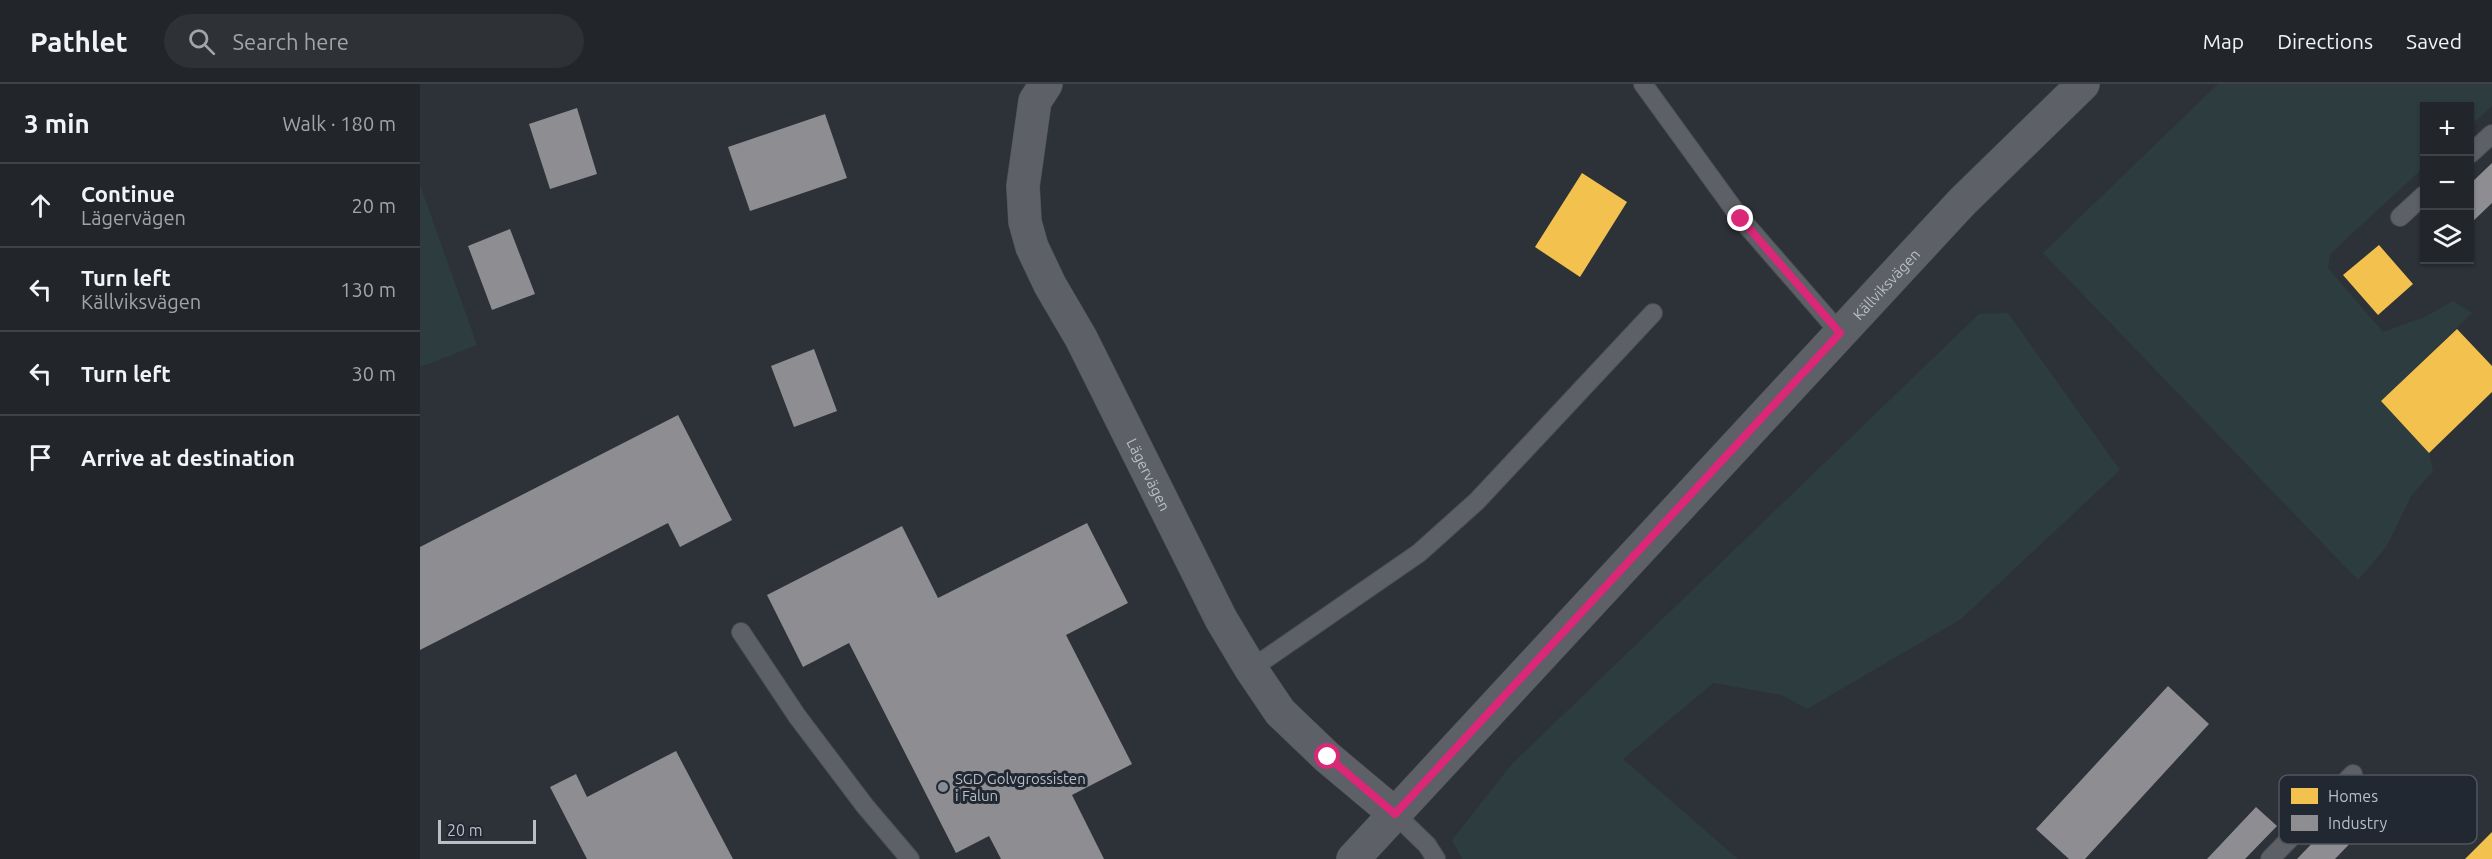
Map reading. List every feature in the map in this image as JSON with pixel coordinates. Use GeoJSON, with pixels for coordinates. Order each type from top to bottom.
{"type":"FeatureCollection","features":[{"type":"Feature","properties":{"kind":"street","name":"Lägervägen"},"geometry":{"type":"LineString","coordinates":[[1046,84],[1035,101],[1023,186],[1025,222],[1032,247],[1050,285],[1081,338],[1221,619],[1251,669],[1280,712],[1328,757],[1395,814]]}},
{"type":"Feature","properties":{"kind":"street","name":"Källviksvägen"},"geometry":{"type":"LineString","coordinates":[[1353,859],[1962,202],[2082,84]]}},
{"type":"Feature","properties":{"kind":"lane"},"geometry":{"type":"LineString","coordinates":[[1643,84],[1741,219],[1840,333]]}},
{"type":"Feature","properties":{"kind":"lane"},"geometry":{"type":"LineString","coordinates":[[2474,150],[2492,134]]}},
{"type":"Feature","properties":{"kind":"lane"},"geometry":{"type":"LineString","coordinates":[[2400,217],[2420,199]]}},
{"type":"Feature","properties":{"kind":"lane"},"geometry":{"type":"LineString","coordinates":[[1251,669],[1419,553],[1477,501],[1653,313]]}},
{"type":"Feature","properties":{"kind":"lane"},"geometry":{"type":"LineString","coordinates":[[741,632],[797,716],[865,806],[910,859]]}},
{"type":"Feature","properties":{"kind":"lane"},"geometry":{"type":"LineString","coordinates":[[1395,814],[1427,845],[1436,859]]}},
{"type":"Feature","properties":{"kind":"lane"},"geometry":{"type":"LineString","coordinates":[[2270,859],[2285,844]]}},
{"type":"Feature","properties":{"kind":"shaded area"},"geometry":{"type":"Polygon","coordinates":[[[2218,84],[2492,84],[2492,106],[2474,122],[2474,102],[2420,102],[2420,171],[2330,254],[2328,268],[2383,332],[2427,316],[2453,301],[2472,313],[2381,401],[2429,453],[2433,471],[2411,496],[2387,546],[2358,580],[2043,253],[2218,84]]]}},
{"type":"Feature","properties":{"kind":"shaded area"},"geometry":{"type":"Polygon","coordinates":[[[420,185],[477,345],[420,367],[420,185]]]}},
{"type":"Feature","properties":{"kind":"shaded area"},"geometry":{"type":"Polygon","coordinates":[[[2008,313],[2120,470],[1961,619],[1807,709],[1782,695],[1713,683],[1623,759],[1738,859],[1462,859],[1452,840],[1512,764],[1979,314],[2008,313]]]}},
{"type":"Feature","properties":{"kind":"building: Homes"},"geometry":{"type":"Polygon","coordinates":[[[1582,173],[1627,202],[1580,277],[1535,247],[1582,173]]]}},
{"type":"Feature","properties":{"kind":"building: Homes"},"geometry":{"type":"Polygon","coordinates":[[[2379,245],[2413,284],[2378,315],[2343,275],[2379,245]]]}},
{"type":"Feature","properties":{"kind":"building: Homes"},"geometry":{"type":"Polygon","coordinates":[[[2457,329],[2492,366],[2492,392],[2429,453],[2381,401],[2457,329]]]}},
{"type":"Feature","properties":{"kind":"building: Homes"},"geometry":{"type":"Polygon","coordinates":[[[2492,832],[2492,859],[2465,859],[2492,832]]]}},
{"type":"Feature","properties":{"kind":"building: Industry"},"geometry":{"type":"Polygon","coordinates":[[[577,108],[597,174],[550,189],[529,124],[577,108]]]}},
{"type":"Feature","properties":{"kind":"building: Industry"},"geometry":{"type":"Polygon","coordinates":[[[825,114],[847,178],[750,211],[728,147],[825,114]]]}},
{"type":"Feature","properties":{"kind":"building: Industry"},"geometry":{"type":"Polygon","coordinates":[[[2492,163],[2492,203],[2474,220],[2474,210],[2474,180],[2492,163]]]}},
{"type":"Feature","properties":{"kind":"building: Industry"},"geometry":{"type":"Polygon","coordinates":[[[510,229],[535,294],[492,310],[468,246],[510,229]]]}},
{"type":"Feature","properties":{"kind":"building: Industry"},"geometry":{"type":"Polygon","coordinates":[[[814,349],[837,411],[794,427],[771,366],[814,349]]]}},
{"type":"Feature","properties":{"kind":"building: Industry"},"geometry":{"type":"Polygon","coordinates":[[[678,415],[732,520],[680,547],[668,523],[420,650],[420,547],[678,415]]]}},
{"type":"Feature","properties":{"kind":"building: Industry"},"geometry":{"type":"Polygon","coordinates":[[[1087,523],[1128,603],[1066,635],[1132,764],[1072,795],[1104,859],[1001,859],[989,836],[956,853],[849,643],[803,667],[767,595],[902,526],[938,598],[1087,523]]]}},
{"type":"Feature","properties":{"kind":"building: Industry"},"geometry":{"type":"Polygon","coordinates":[[[2168,686],[2209,724],[2085,859],[2069,859],[2036,829],[2168,686]]]}},
{"type":"Feature","properties":{"kind":"building: Industry"},"geometry":{"type":"Polygon","coordinates":[[[676,751],[733,859],[587,859],[550,787],[576,774],[587,797],[676,751]]]}},
{"type":"Feature","properties":{"kind":"building: Industry"},"geometry":{"type":"Polygon","coordinates":[[[2256,807],[2277,826],[2245,859],[2207,859],[2256,807]]]}},
{"type":"Feature","properties":{"kind":"building: Industry"},"geometry":{"type":"Polygon","coordinates":[[[2311,844],[2349,844],[2335,859],[2297,859],[2311,844]]]}},
{"type":"Feature","properties":{"kind":"place","name":"SGD Golvgrossisten i Falun"},"geometry":{"type":"Point","coordinates":[943,787]}},
{"type":"Feature","properties":{"kind":"route"},"geometry":{"type":"LineString","coordinates":[[1328,757],[1395,814],[1840,333],[1741,219]]}}]}
